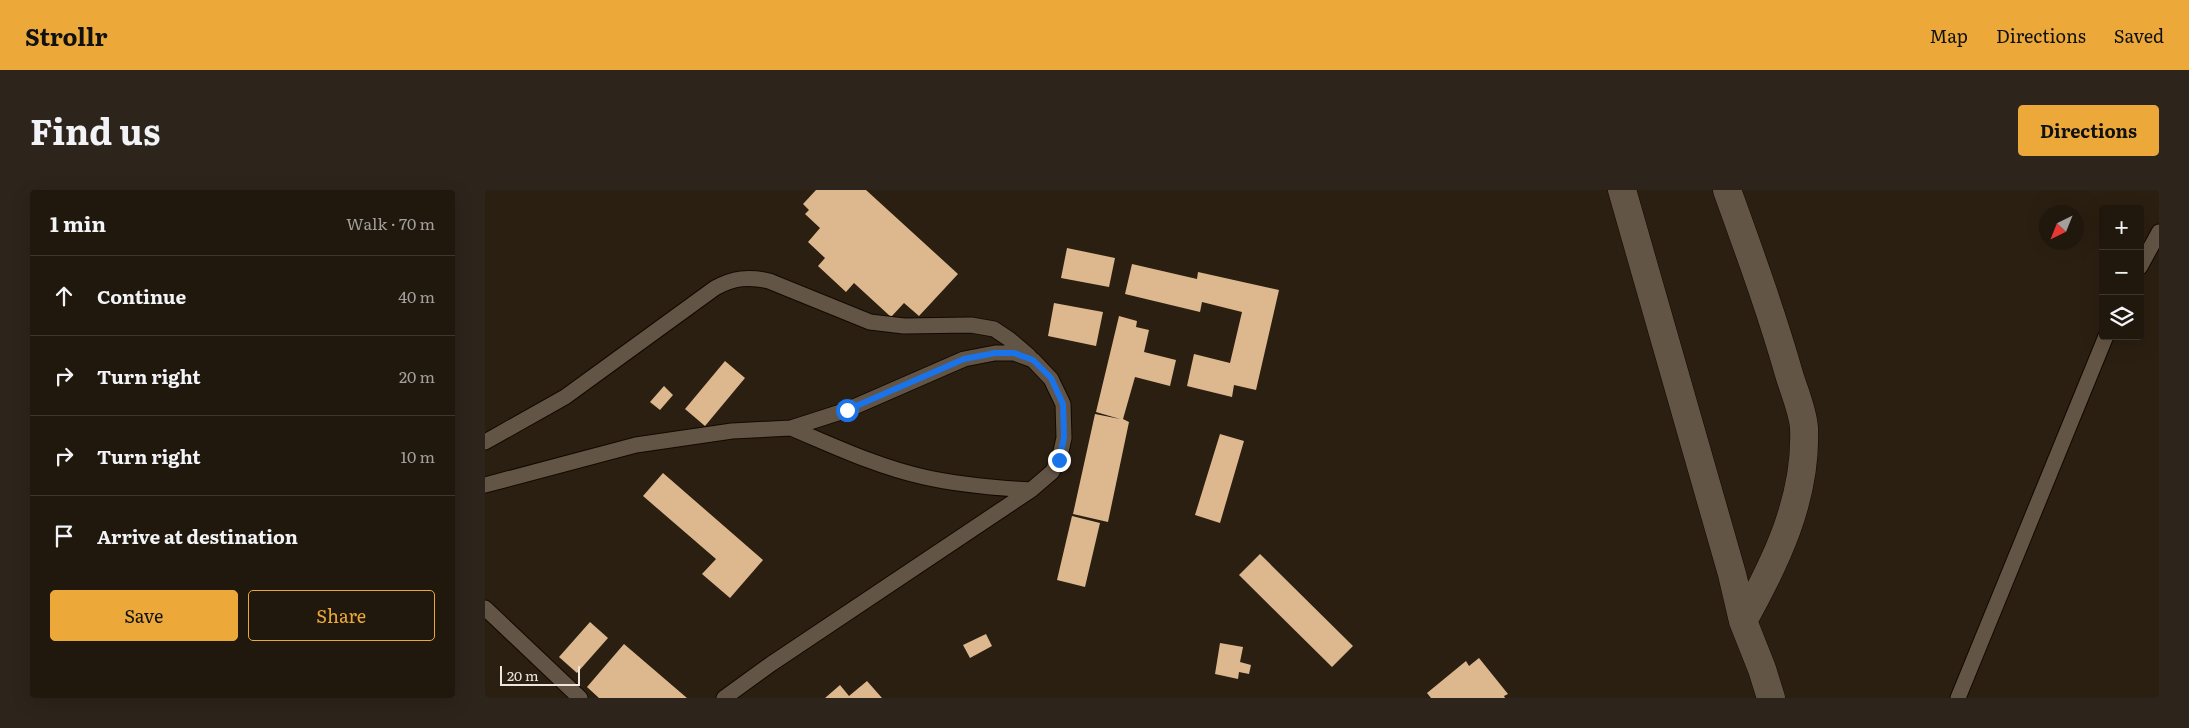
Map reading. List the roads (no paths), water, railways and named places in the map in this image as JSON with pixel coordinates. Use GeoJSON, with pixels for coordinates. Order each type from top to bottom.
{"type":"FeatureCollection","features":[{"type":"Feature","properties":{"kind":"street"},"geometry":{"type":"LineString","coordinates":[[1622,190],[1743,621],[1771,698]]}},
{"type":"Feature","properties":{"kind":"street"},"geometry":{"type":"LineString","coordinates":[[1727,190],[1775,324],[1804,426],[1800,485],[1792,515],[1777,554],[1743,621]]}},
{"type":"Feature","properties":{"kind":"lane"},"geometry":{"type":"LineString","coordinates":[[2144,260],[2159,232]]}},
{"type":"Feature","properties":{"kind":"lane"},"geometry":{"type":"LineString","coordinates":[[485,442],[565,397],[715,288],[727,281],[738,279],[769,281],[870,322],[904,326],[971,325],[994,329],[1009,339],[1051,378],[1063,404],[1064,438],[1059,460],[1052,472],[1031,490],[771,664],[724,698]]}},
{"type":"Feature","properties":{"kind":"lane"},"geometry":{"type":"LineString","coordinates":[[1958,698],[2104,340]]}},
{"type":"Feature","properties":{"kind":"lane"},"geometry":{"type":"LineString","coordinates":[[485,485],[637,445],[732,432],[791,428],[847,410],[964,359],[995,353],[1014,353],[1033,360]]}},
{"type":"Feature","properties":{"kind":"lane"},"geometry":{"type":"LineString","coordinates":[[791,428],[850,453],[922,477],[955,484],[1031,490]]}},
{"type":"Feature","properties":{"kind":"lane"},"geometry":{"type":"LineString","coordinates":[[485,608],[580,698]]}}]}
